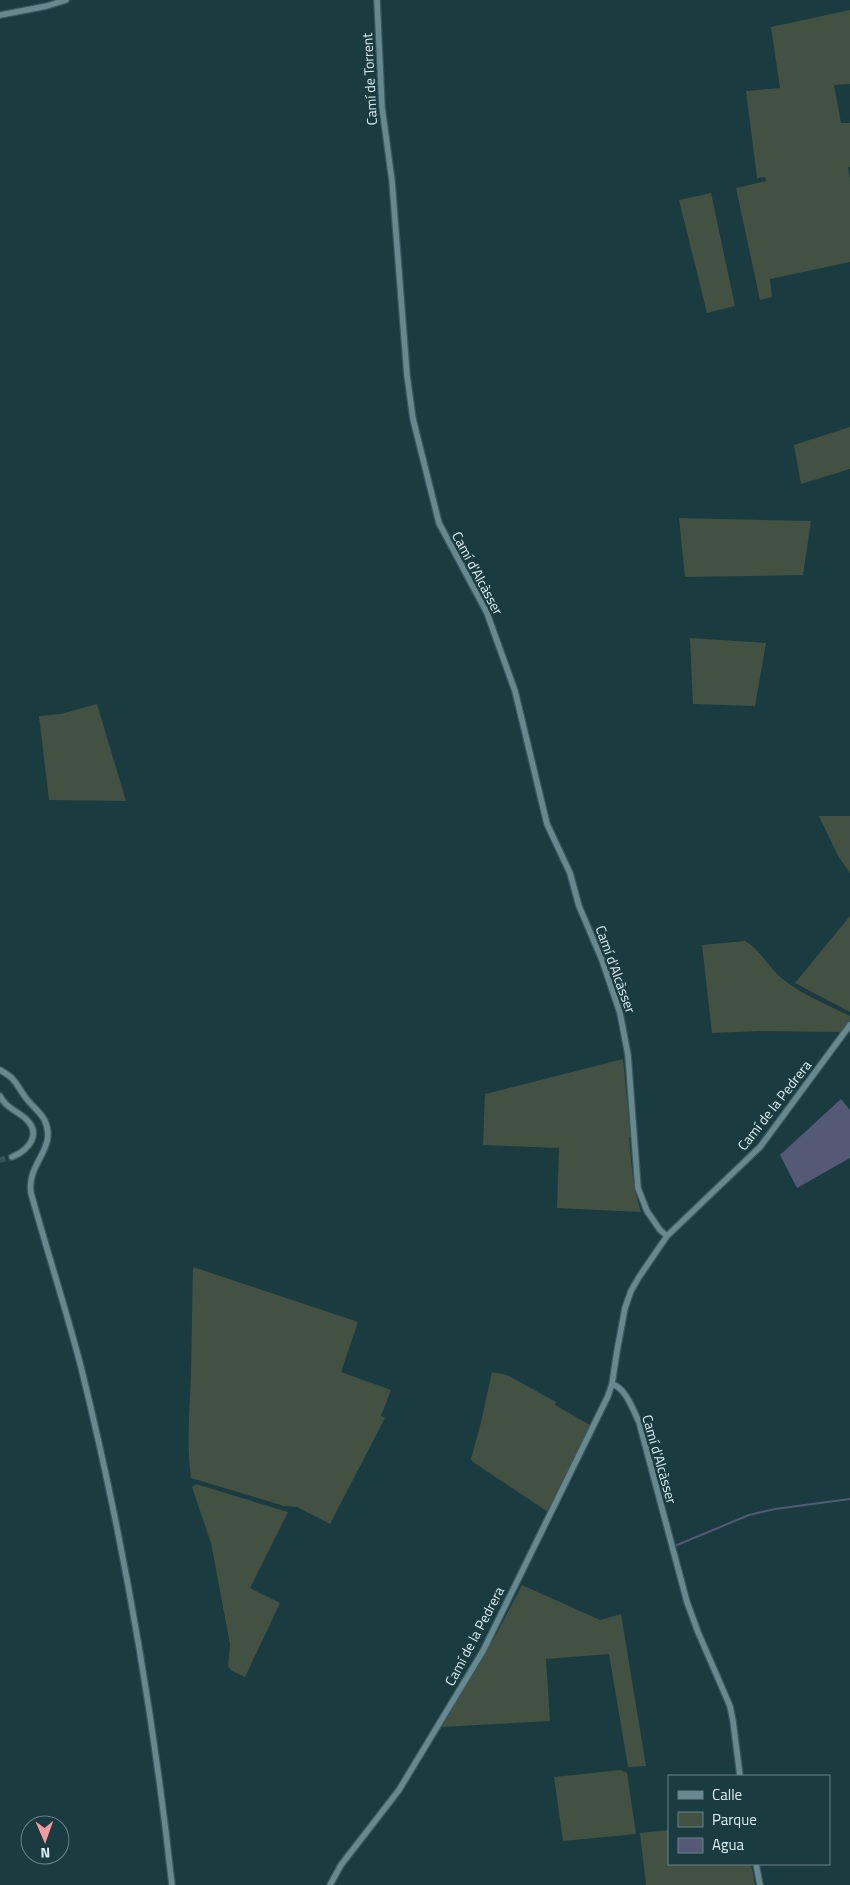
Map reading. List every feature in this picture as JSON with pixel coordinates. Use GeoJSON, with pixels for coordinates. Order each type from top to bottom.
{"type":"FeatureCollection","features":[{"type":"Feature","properties":{"kind":"street"},"geometry":{"type":"LineString","coordinates":[[0,14],[47,6],[66,0]]}},
{"type":"Feature","properties":{"kind":"street","name":"Camí de Torrent"},"geometry":{"type":"LineString","coordinates":[[377,0],[382,107],[388,157]]}},
{"type":"Feature","properties":{"kind":"street","name":"Camí d'Alcàsser"},"geometry":{"type":"LineString","coordinates":[[388,157],[392,181],[409,393],[413,419],[437,517],[454,554],[487,613],[515,691],[547,824],[570,873],[579,906],[602,960],[620,1013],[628,1055],[638,1188],[647,1211],[660,1230],[667,1236]]}},
{"type":"Feature","properties":{"kind":"street","name":"Camí de la Pedrera"},"geometry":{"type":"LineString","coordinates":[[667,1236],[760,1147],[850,1025]]}},
{"type":"Feature","properties":{"kind":"street"},"geometry":{"type":"LineString","coordinates":[[0,1070],[17,1082],[25,1098],[41,1114],[48,1129],[44,1150],[31,1173],[31,1193],[76,1351],[116,1523],[147,1699],[172,1885]]}},
{"type":"Feature","properties":{"kind":"street"},"geometry":{"type":"LineString","coordinates":[[0,1096],[4,1103],[27,1120],[32,1127],[33,1139],[31,1145],[20,1154],[12,1157]]}},
{"type":"Feature","properties":{"kind":"street"},"geometry":{"type":"LineString","coordinates":[[612,1384],[617,1351],[631,1292],[638,1277],[667,1236]]}},
{"type":"Feature","properties":{"kind":"street","name":"Camí d'Alcàsser"},"geometry":{"type":"LineString","coordinates":[[612,1384],[618,1386],[628,1399],[639,1422],[687,1602],[730,1706],[735,1729],[740,1775]]}},
{"type":"Feature","properties":{"kind":"street","name":"Camí de la Pedrera"},"geometry":{"type":"LineString","coordinates":[[330,1885],[341,1865],[399,1790],[483,1651],[608,1396],[612,1384]]}},
{"type":"Feature","properties":{"kind":"street"},"geometry":{"type":"LineString","coordinates":[[756,1865],[760,1885]]}},
{"type":"Feature","properties":{"kind":"green space"},"geometry":{"type":"Polygon","coordinates":[[[850,10],[850,84],[834,85],[841,123],[850,123],[850,167],[848,167],[850,178],[850,262],[770,279],[772,297],[760,300],[736,188],[766,181],[765,177],[757,178],[746,91],[780,88],[771,27],[850,10]]]}},
{"type":"Feature","properties":{"kind":"green space"},"geometry":{"type":"Polygon","coordinates":[[[711,193],[735,306],[707,313],[679,200],[711,193]]]}},
{"type":"Feature","properties":{"kind":"green space"},"geometry":{"type":"Polygon","coordinates":[[[850,427],[850,469],[801,484],[794,445],[850,427]]]}},
{"type":"Feature","properties":{"kind":"green space"},"geometry":{"type":"Polygon","coordinates":[[[679,518],[811,521],[803,575],[685,577],[679,518]]]}},
{"type":"Feature","properties":{"kind":"green space"},"geometry":{"type":"Polygon","coordinates":[[[690,638],[766,643],[755,706],[693,704],[690,638]]]}},
{"type":"Feature","properties":{"kind":"green space"},"geometry":{"type":"Polygon","coordinates":[[[97,704],[126,801],[49,800],[39,716],[61,714],[97,704]]]}},
{"type":"Feature","properties":{"kind":"green space"},"geometry":{"type":"Polygon","coordinates":[[[819,816],[850,816],[850,873],[838,856],[819,816]]]}},
{"type":"Feature","properties":{"kind":"green space"},"geometry":{"type":"Polygon","coordinates":[[[850,916],[850,1012],[795,983],[850,916]]]}},
{"type":"Feature","properties":{"kind":"green space"},"geometry":{"type":"Polygon","coordinates":[[[745,941],[756,949],[779,976],[791,985],[816,1000],[850,1016],[850,1021],[842,1032],[760,1031],[712,1033],[702,945],[745,941]]]}},
{"type":"Feature","properties":{"kind":"green space"},"geometry":{"type":"Polygon","coordinates":[[[623,1059],[632,1166],[641,1212],[557,1208],[559,1148],[483,1145],[485,1094],[623,1059]]]}},
{"type":"Feature","properties":{"kind":"green space"},"geometry":{"type":"Polygon","coordinates":[[[193,1267],[358,1322],[341,1372],[391,1390],[381,1416],[385,1418],[330,1524],[297,1507],[284,1506],[191,1478],[189,1438],[193,1267]]]}},
{"type":"Feature","properties":{"kind":"green space"},"geometry":{"type":"Polygon","coordinates":[[[492,1372],[507,1375],[556,1402],[555,1405],[590,1425],[548,1512],[471,1459],[492,1372]]]}},
{"type":"Feature","properties":{"kind":"green space"},"geometry":{"type":"Polygon","coordinates":[[[196,1484],[288,1512],[250,1588],[280,1603],[245,1677],[232,1671],[228,1666],[230,1644],[211,1543],[192,1487],[196,1484]]]}},
{"type":"Feature","properties":{"kind":"green space"},"geometry":{"type":"Polygon","coordinates":[[[522,1585],[600,1620],[621,1614],[646,1766],[628,1767],[609,1654],[546,1659],[550,1721],[441,1727],[497,1633],[522,1585]]]}},
{"type":"Feature","properties":{"kind":"green space"},"geometry":{"type":"Polygon","coordinates":[[[621,1770],[627,1773],[636,1834],[563,1841],[554,1777],[621,1770]]]}},
{"type":"Feature","properties":{"kind":"green space"},"geometry":{"type":"Polygon","coordinates":[[[668,1830],[668,1865],[751,1865],[755,1885],[646,1885],[640,1833],[668,1830]]]}},
{"type":"Feature","properties":{"kind":"water"},"geometry":{"type":"Polygon","coordinates":[[[841,1099],[850,1110],[850,1158],[797,1188],[780,1155],[841,1099]]]}},
{"type":"Feature","properties":{"kind":"waterway"},"geometry":{"type":"LineString","coordinates":[[677,1545],[749,1515],[775,1509],[850,1499]]}},
{"type":"Feature","properties":{"kind":"tunnel"},"geometry":{"type":"LineString","coordinates":[[0,1160],[12,1157]]}}]}
